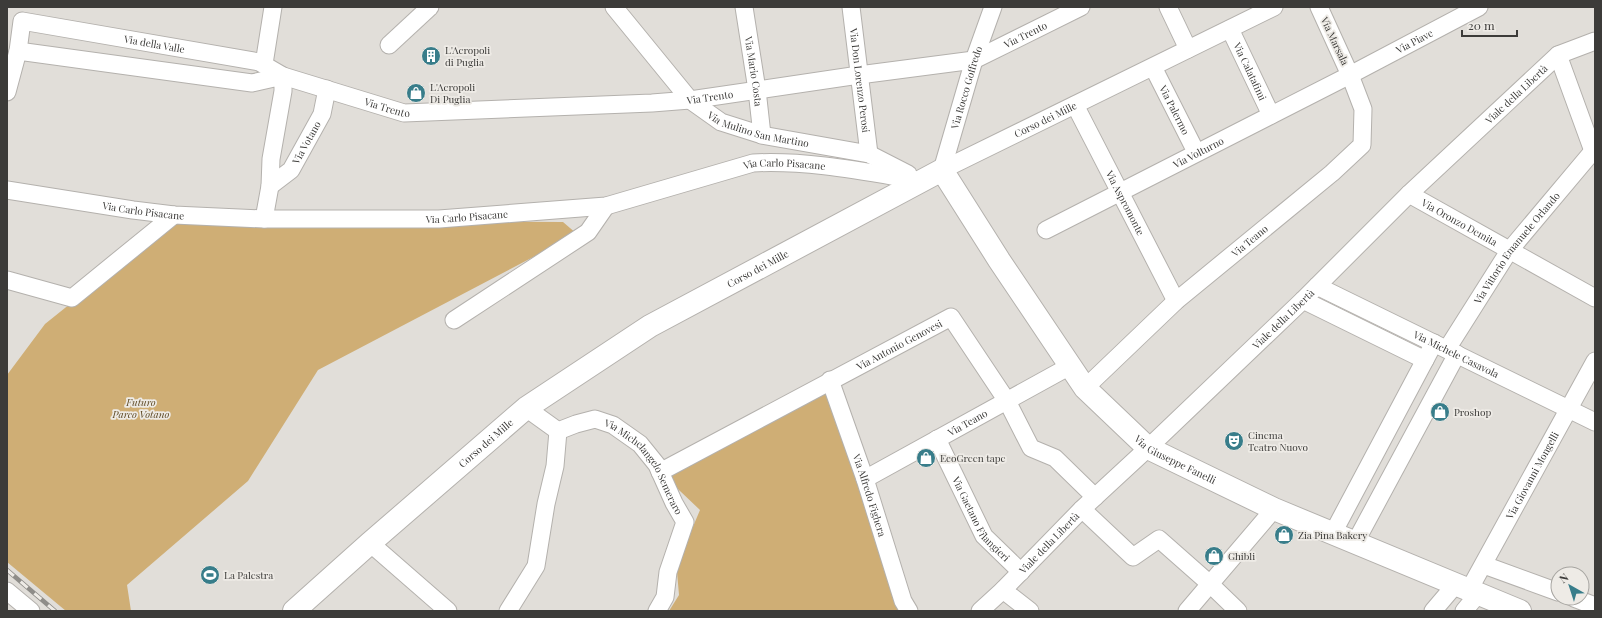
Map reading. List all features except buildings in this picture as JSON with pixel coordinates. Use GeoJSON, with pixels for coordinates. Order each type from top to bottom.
{"type":"FeatureCollection","features":[{"type":"Feature","properties":{"kind":"street"},"geometry":{"type":"LineString","coordinates":[[262,63],[273,7]]}},
{"type":"Feature","properties":{"kind":"street"},"geometry":{"type":"LineString","coordinates":[[389,45],[430,7]]}},
{"type":"Feature","properties":{"kind":"street","name":"Via Mulino San Martino"},"geometry":{"type":"LineString","coordinates":[[614,7],[690,100],[721,122],[762,135],[869,154],[921,181]]}},
{"type":"Feature","properties":{"kind":"street","name":"Via Mario Costa"},"geometry":{"type":"LineString","coordinates":[[744,7],[757,90],[762,135]]}},
{"type":"Feature","properties":{"kind":"street","name":"Via Don Lorenzo Perosi"},"geometry":{"type":"LineString","coordinates":[[851,7],[869,154]]}},
{"type":"Feature","properties":{"kind":"street","name":"Via Rocco Goffredo"},"geometry":{"type":"LineString","coordinates":[[942,170],[974,60],[993,7]]}},
{"type":"Feature","properties":{"kind":"street","name":"Via Trento"},"geometry":{"type":"LineString","coordinates":[[328,89],[404,113],[690,100],[974,60],[1081,7]]}},
{"type":"Feature","properties":{"kind":"street"},"geometry":{"type":"LineString","coordinates":[[1168,7],[1188,50]]}},
{"type":"Feature","properties":{"kind":"street","name":"Corso dei Mille"},"geometry":{"type":"LineString","coordinates":[[294,611],[526,408],[650,326],[942,170],[1274,7]]}},
{"type":"Feature","properties":{"kind":"street","name":"Via Marsala"},"geometry":{"type":"LineString","coordinates":[[1319,7],[1350,75]]}},
{"type":"Feature","properties":{"kind":"street","name":"Via Piave"},"geometry":{"type":"LineString","coordinates":[[1350,75],[1479,7]]}},
{"type":"Feature","properties":{"kind":"street","name":"Via della Valle"},"geometry":{"type":"LineString","coordinates":[[283,76],[252,83],[18,52],[22,21],[262,63],[283,76],[328,89]]}},
{"type":"Feature","properties":{"kind":"street","name":"Via Calatafimi"},"geometry":{"type":"LineString","coordinates":[[1230,28],[1271,115]]}},
{"type":"Feature","properties":{"kind":"street","name":"Viale della Libertà"},"geometry":{"type":"LineString","coordinates":[[991,608],[1003,590],[1082,509],[1303,300],[1409,194],[1558,55],[1595,41]]}},
{"type":"Feature","properties":{"kind":"street"},"geometry":{"type":"LineString","coordinates":[[7,92],[18,52]]}},
{"type":"Feature","properties":{"kind":"street"},"geometry":{"type":"LineString","coordinates":[[1558,55],[1594,151]]}},
{"type":"Feature","properties":{"kind":"street","name":"Via Palermo"},"geometry":{"type":"LineString","coordinates":[[1153,67],[1196,152]]}},
{"type":"Feature","properties":{"kind":"street","name":"Via Volturno"},"geometry":{"type":"LineString","coordinates":[[1046,230],[1196,152],[1350,75]]}},
{"type":"Feature","properties":{"kind":"street","name":"Via Teano"},"geometry":{"type":"LineString","coordinates":[[1085,388],[1176,301],[1332,173],[1362,145],[1363,109],[1350,75]]}},
{"type":"Feature","properties":{"kind":"street"},"geometry":{"type":"LineString","coordinates":[[264,219],[270,186],[270,159],[283,91],[283,76]]}},
{"type":"Feature","properties":{"kind":"street","name":"Via Votano"},"geometry":{"type":"LineString","coordinates":[[270,186],[291,170],[322,114],[328,89]]}},
{"type":"Feature","properties":{"kind":"street","name":"Via Aspromonte"},"geometry":{"type":"LineString","coordinates":[[1075,105],[1176,301]]}},
{"type":"Feature","properties":{"kind":"street","name":"Via Vittorio Emanuele Orlando"},"geometry":{"type":"LineString","coordinates":[[1355,542],[1446,349],[1509,251],[1594,151]]}},
{"type":"Feature","properties":{"kind":"street","name":"Via Carlo Pisacane"},"geometry":{"type":"LineString","coordinates":[[7,190],[174,215],[264,219],[439,219],[606,206],[753,163],[774,162],[814,165],[921,181]]}},
{"type":"Feature","properties":{"kind":"street","name":"Via Giuseppe Fanelli"},"geometry":{"type":"LineString","coordinates":[[942,170],[998,260],[1085,388],[1148,448],[1274,509],[1520,611]]}},
{"type":"Feature","properties":{"kind":"street","name":"Via Oronzo Demita"},"geometry":{"type":"LineString","coordinates":[[1409,194],[1595,298]]}},
{"type":"Feature","properties":{"kind":"street"},"geometry":{"type":"LineString","coordinates":[[454,320],[588,232],[606,206]]}},
{"type":"Feature","properties":{"kind":"street"},"geometry":{"type":"LineString","coordinates":[[7,280],[72,298],[174,215]]}},
{"type":"Feature","properties":{"kind":"street","name":"Via Michele Casavola"},"geometry":{"type":"LineString","coordinates":[[1317,286],[1570,408],[1595,422]]}},
{"type":"Feature","properties":{"kind":"street","name":"Via Michele Casavola"},"geometry":{"type":"LineString","coordinates":[[1303,300],[1424,360]]}},
{"type":"Feature","properties":{"kind":"street","name":"Via Antonio Genovesi"},"geometry":{"type":"LineString","coordinates":[[660,472],[830,380],[951,317],[1007,401],[1031,448],[1054,458],[1095,497]]}},
{"type":"Feature","properties":{"kind":"street","name":"Via Vittorio Emanuele Orlando"},"geometry":{"type":"LineString","coordinates":[[1333,533],[1424,360],[1446,349]]}},
{"type":"Feature","properties":{"kind":"street","name":"Via Giovanni Mongelli"},"geometry":{"type":"LineString","coordinates":[[1468,589],[1484,565],[1595,361]]}},
{"type":"Feature","properties":{"kind":"street","name":"Via Teano"},"geometry":{"type":"LineString","coordinates":[[865,479],[1070,366]]}},
{"type":"Feature","properties":{"kind":"street","name":"Via Alfredo Fighera"},"geometry":{"type":"LineString","coordinates":[[830,380],[865,479],[903,601],[909,611]]}},
{"type":"Feature","properties":{"kind":"street"},"geometry":{"type":"LineString","coordinates":[[508,611],[536,566],[546,504],[555,466],[558,431],[526,408]]}},
{"type":"Feature","properties":{"kind":"street","name":"Via Michelangelo Semeraro"},"geometry":{"type":"LineString","coordinates":[[558,431],[576,424],[596,419],[613,425],[640,444],[657,465],[674,503],[685,522],[668,572],[661,604]]}},
{"type":"Feature","properties":{"kind":"street","name":"Via Gaetano Filangieri"},"geometry":{"type":"LineString","coordinates":[[937,439],[984,536],[1021,572]]}},
{"type":"Feature","properties":{"kind":"street"},"geometry":{"type":"LineString","coordinates":[[1082,509],[1133,557],[1159,539],[1238,611]]}},
{"type":"Feature","properties":{"kind":"street"},"geometry":{"type":"LineString","coordinates":[[1187,611],[1274,509]]}},
{"type":"Feature","properties":{"kind":"street"},"geometry":{"type":"LineString","coordinates":[[370,543],[448,611]]}},
{"type":"Feature","properties":{"kind":"street"},"geometry":{"type":"LineString","coordinates":[[1484,565],[1550,589]]}},
{"type":"Feature","properties":{"kind":"street"},"geometry":{"type":"LineString","coordinates":[[1433,611],[1468,589]]}},
{"type":"Feature","properties":{"kind":"street"},"geometry":{"type":"LineString","coordinates":[[1464,611],[1468,589]]}},
{"type":"Feature","properties":{"kind":"street"},"geometry":{"type":"LineString","coordinates":[[1003,590],[1030,611]]}},
{"type":"Feature","properties":{"kind":"street"},"geometry":{"type":"LineString","coordinates":[[7,591],[31,611]]}},
{"type":"Feature","properties":{"kind":"green space","name":"Futuro Parco Votano"},"geometry":{"type":"Polygon","coordinates":[[[176,219],[563,222],[577,234],[318,370],[248,481],[127,585],[131,611],[66,611],[7,562],[7,375],[45,324],[176,219]]]}},
{"type":"Feature","properties":{"kind":"green space"},"geometry":{"type":"Polygon","coordinates":[[[830,380],[904,611],[669,611],[679,595],[677,572],[681,555],[700,510],[660,472],[830,380]]]}},
{"type":"Feature","properties":{"kind":"railway"},"geometry":{"type":"LineString","coordinates":[[7,570],[55,611]]}},
{"type":"Feature","properties":{"kind":"place","name":"L'Acropoli di Puglia"},"geometry":{"type":"Point","coordinates":[431,56]}},
{"type":"Feature","properties":{"kind":"place","name":"L'Acropoli Di Puglia"},"geometry":{"type":"Point","coordinates":[416,93]}},
{"type":"Feature","properties":{"kind":"place","name":"Proshop"},"geometry":{"type":"Point","coordinates":[1440,412]}},
{"type":"Feature","properties":{"kind":"place","name":"Cinema Teatro Nuovo"},"geometry":{"type":"Point","coordinates":[1234,441]}},
{"type":"Feature","properties":{"kind":"place","name":"EcoGreen tape"},"geometry":{"type":"Point","coordinates":[926,458]}},
{"type":"Feature","properties":{"kind":"place","name":"Zia Pina Bakery"},"geometry":{"type":"Point","coordinates":[1284,535]}},
{"type":"Feature","properties":{"kind":"place","name":"Ghibli"},"geometry":{"type":"Point","coordinates":[1214,556]}},
{"type":"Feature","properties":{"kind":"place","name":"La Palestra"},"geometry":{"type":"Point","coordinates":[210,575]}}]}
